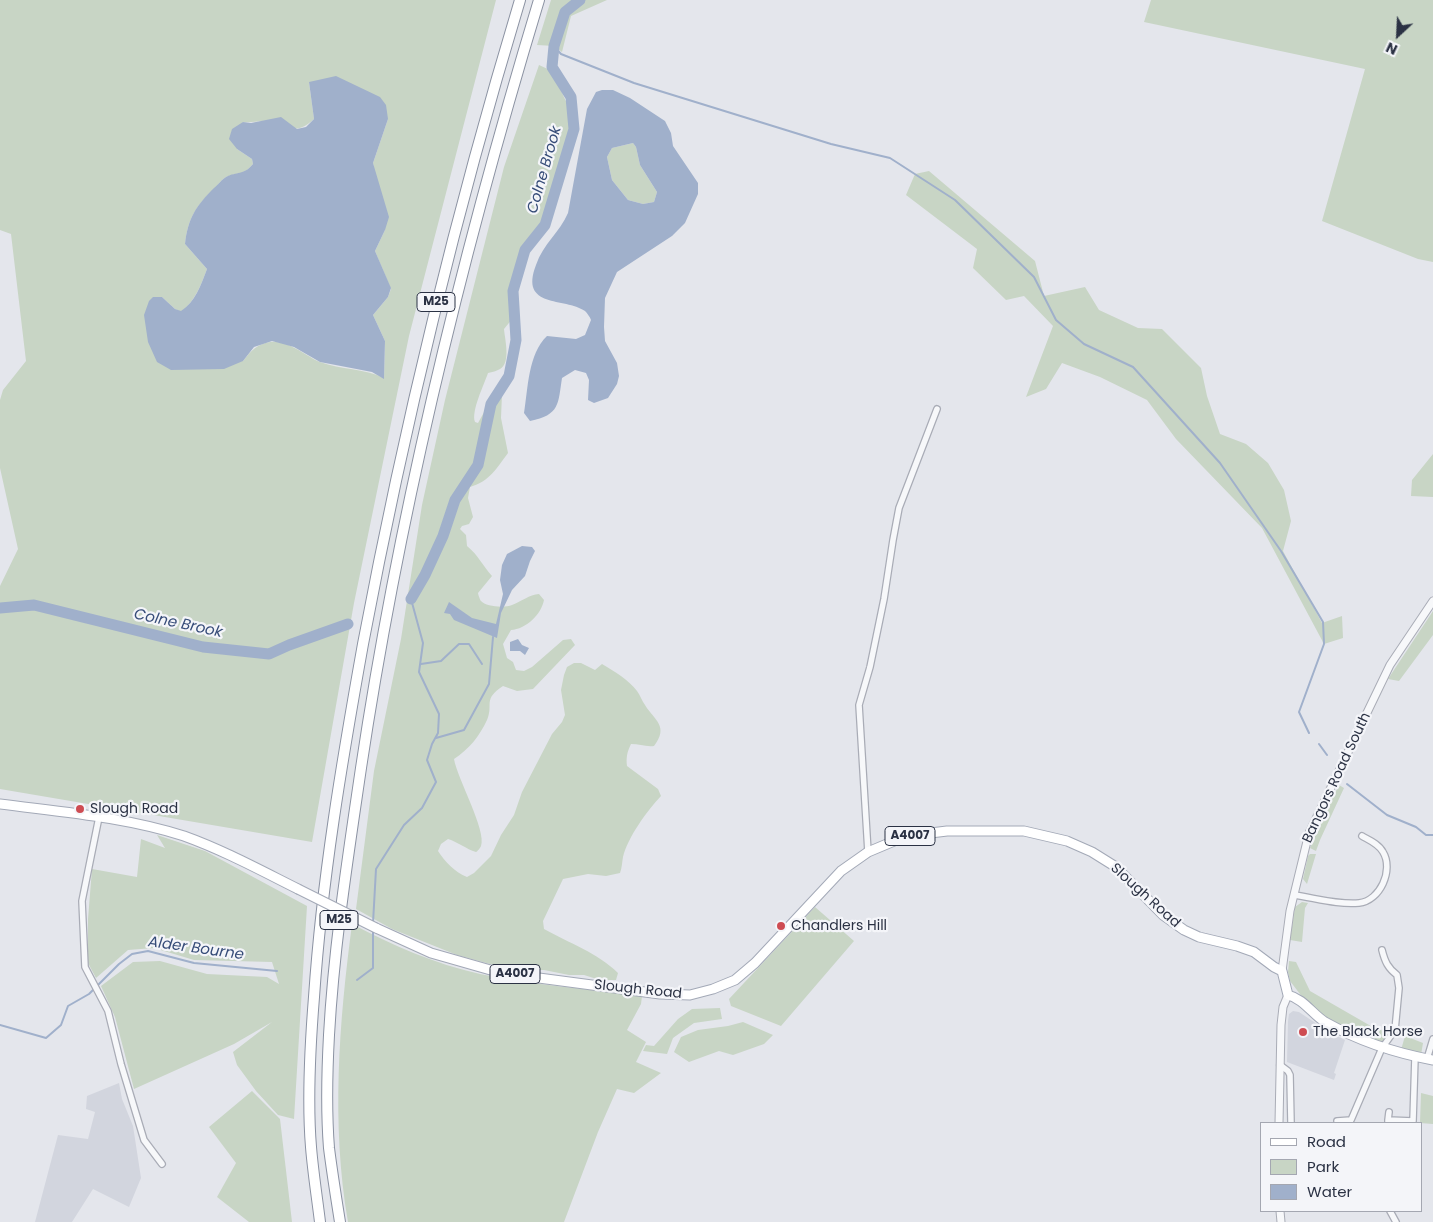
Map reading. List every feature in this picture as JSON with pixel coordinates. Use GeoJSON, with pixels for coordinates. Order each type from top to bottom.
{"type":"FeatureCollection","features":[{"type":"Feature","properties":{"kind":"highway","name":"M25"},"geometry":{"type":"LineString","coordinates":[[320,1222],[311,1146],[310,1051],[316,962],[329,846],[366,628],[407,429],[436,304],[475,154],[520,0]]}},
{"type":"Feature","properties":{"kind":"highway","name":"M25"},"geometry":{"type":"LineString","coordinates":[[340,1222],[328,1126],[327,1076],[332,976],[340,906],[369,715],[390,599],[425,430],[454,307],[515,79],[539,0]]}},
{"type":"Feature","properties":{"kind":"main road","name":"A4007"},"geometry":{"type":"LineString","coordinates":[[0,804],[99,817]]}},
{"type":"Feature","properties":{"kind":"main road","name":"Slough Road"},"geometry":{"type":"LineString","coordinates":[[99,817],[142,825],[183,836],[215,848],[376,928],[431,953],[501,973],[660,994],[690,995],[713,989],[735,980],[755,963],[841,871],[868,852],[906,836],[947,831],[1024,831],[1067,841],[1092,852],[1116,867],[1163,915],[1184,930],[1199,937],[1254,952],[1282,971]]}},
{"type":"Feature","properties":{"kind":"main road"},"geometry":{"type":"LineString","coordinates":[[1282,971],[1288,995],[1296,997],[1317,1017],[1339,1030],[1382,1048],[1430,1060]]}},
{"type":"Feature","properties":{"kind":"street"},"geometry":{"type":"LineString","coordinates":[[868,852],[859,705],[870,667],[884,599],[899,508],[938,409]]}},
{"type":"Feature","properties":{"kind":"street","name":"Bangors Road South"},"geometry":{"type":"LineString","coordinates":[[1282,971],[1290,910],[1309,833],[1390,665],[1433,601]]}},
{"type":"Feature","properties":{"kind":"street"},"geometry":{"type":"LineString","coordinates":[[99,817],[82,902],[85,967],[108,1011],[121,1064],[144,1140],[162,1164]]}},
{"type":"Feature","properties":{"kind":"street"},"geometry":{"type":"LineString","coordinates":[[1294,895],[1338,902],[1360,903],[1373,898],[1383,885],[1386,865],[1384,852],[1375,843],[1362,836]]}},
{"type":"Feature","properties":{"kind":"street"},"geometry":{"type":"LineString","coordinates":[[1337,1121],[1351,1120],[1382,1048],[1395,1030],[1399,988],[1397,975],[1389,968],[1382,950]]}},
{"type":"Feature","properties":{"kind":"street"},"geometry":{"type":"LineString","coordinates":[[1279,1122],[1283,1007],[1288,995]]}},
{"type":"Feature","properties":{"kind":"street"},"geometry":{"type":"LineString","coordinates":[[1430,1060],[1433,1039]]}},
{"type":"Feature","properties":{"kind":"street"},"geometry":{"type":"LineString","coordinates":[[1389,1112],[1388,1122],[1413,1121],[1415,1057]]}},
{"type":"Feature","properties":{"kind":"street"},"geometry":{"type":"LineString","coordinates":[[1280,1065],[1290,1075],[1291,1122]]}},
{"type":"Feature","properties":{"kind":"shaded area"},"geometry":{"type":"Polygon","coordinates":[[[1293,1011],[1299,1012],[1345,1040],[1334,1073],[1336,1074],[1334,1080],[1287,1062],[1288,1021],[1289,1014],[1293,1011]]]}},
{"type":"Feature","properties":{"kind":"shaded area"},"geometry":{"type":"Polygon","coordinates":[[[119,1083],[122,1099],[133,1126],[141,1178],[129,1207],[93,1189],[72,1222],[35,1222],[58,1135],[88,1139],[95,1112],[86,1109],[87,1096],[119,1083]]]}},
{"type":"Feature","properties":{"kind":"green space"},"geometry":{"type":"Polygon","coordinates":[[[0,0],[496,0],[409,336],[354,603],[312,842],[0,789],[0,586],[18,549],[0,468],[0,400],[3,390],[26,361],[11,234],[0,230],[0,0]],[[309,82],[314,119],[307,125],[294,129],[271,122],[243,122],[237,149],[252,159],[253,164],[243,172],[223,179],[198,207],[188,227],[185,244],[207,269],[197,292],[181,312],[162,297],[153,297],[243,361],[258,346],[276,342],[290,345],[320,362],[369,372],[384,378],[385,341],[373,315],[388,297],[391,289],[375,251],[385,230],[373,163],[388,119],[309,82]]]}},
{"type":"Feature","properties":{"kind":"green space"},"geometry":{"type":"Polygon","coordinates":[[[551,0],[607,0],[571,16],[562,52],[554,46],[537,45],[551,0]]]}},
{"type":"Feature","properties":{"kind":"green space"},"geometry":{"type":"Polygon","coordinates":[[[1151,0],[1433,0],[1433,262],[1418,259],[1322,221],[1365,69],[1144,22],[1151,0]]]}},
{"type":"Feature","properties":{"kind":"green space"},"geometry":{"type":"Polygon","coordinates":[[[539,65],[552,71],[569,108],[571,132],[543,225],[523,245],[511,285],[513,318],[504,329],[507,351],[505,362],[500,369],[488,373],[475,411],[475,422],[478,423],[497,389],[502,394],[501,418],[508,453],[488,478],[470,487],[468,498],[473,517],[469,524],[462,526],[460,529],[466,535],[467,546],[475,553],[492,576],[478,593],[483,603],[491,606],[512,605],[539,594],[544,600],[536,616],[522,627],[511,630],[503,644],[507,658],[513,662],[516,670],[524,671],[532,667],[563,640],[571,639],[575,645],[533,689],[517,691],[503,686],[493,695],[490,702],[489,715],[481,732],[469,747],[454,759],[480,829],[481,847],[476,852],[448,839],[441,844],[438,851],[451,866],[467,877],[474,873],[491,856],[501,835],[514,815],[522,792],[552,734],[565,715],[561,690],[567,667],[574,663],[581,663],[595,670],[602,664],[621,676],[637,691],[660,728],[658,739],[654,746],[631,744],[627,755],[627,766],[658,789],[661,796],[644,817],[629,841],[625,849],[620,873],[606,876],[588,874],[563,879],[543,921],[544,929],[592,954],[610,966],[618,973],[616,980],[600,980],[584,975],[569,975],[544,970],[512,970],[457,955],[392,929],[356,909],[374,771],[401,639],[422,505],[445,400],[504,167],[539,65]]]}},
{"type":"Feature","properties":{"kind":"green space"},"geometry":{"type":"Polygon","coordinates":[[[633,143],[636,147],[640,165],[657,192],[654,202],[643,204],[628,200],[612,180],[607,157],[612,148],[633,143]]]}},
{"type":"Feature","properties":{"kind":"green space"},"geometry":{"type":"Polygon","coordinates":[[[929,171],[1035,261],[1044,296],[1085,287],[1099,310],[1138,328],[1162,329],[1201,368],[1207,396],[1220,434],[1246,444],[1268,463],[1284,490],[1291,521],[1283,551],[1322,623],[1342,616],[1343,638],[1324,644],[1262,528],[1176,439],[1147,400],[1100,377],[1062,363],[1046,389],[1026,397],[1053,326],[1024,296],[1006,300],[973,268],[977,249],[906,195],[915,174],[929,171]]]}},
{"type":"Feature","properties":{"kind":"green space"},"geometry":{"type":"Polygon","coordinates":[[[1433,454],[1433,497],[1411,496],[1412,480],[1433,454]]]}},
{"type":"Feature","properties":{"kind":"green space"},"geometry":{"type":"Polygon","coordinates":[[[1433,611],[1433,635],[1399,681],[1388,679],[1433,611]]]}},
{"type":"Feature","properties":{"kind":"green space"},"geometry":{"type":"Polygon","coordinates":[[[1339,785],[1344,788],[1316,851],[1310,848],[1339,785]]]}},
{"type":"Feature","properties":{"kind":"green space"},"geometry":{"type":"Polygon","coordinates":[[[157,835],[205,851],[307,906],[294,1119],[278,1115],[256,1091],[237,1065],[233,1052],[272,1022],[234,1044],[134,1089],[115,1017],[101,986],[133,962],[160,961],[207,974],[267,977],[279,984],[272,962],[194,960],[154,948],[128,950],[96,978],[88,963],[88,919],[92,869],[137,877],[141,839],[165,848],[157,835]]]}},
{"type":"Feature","properties":{"kind":"green space"},"geometry":{"type":"Polygon","coordinates":[[[1310,854],[1316,854],[1307,884],[1303,879],[1310,854]]]}},
{"type":"Feature","properties":{"kind":"green space"},"geometry":{"type":"Polygon","coordinates":[[[1302,902],[1308,903],[1305,908],[1302,942],[1290,940],[1295,907],[1302,902]]]}},
{"type":"Feature","properties":{"kind":"green space"},"geometry":{"type":"Polygon","coordinates":[[[815,907],[854,941],[781,1026],[731,1006],[729,999],[815,907]]]}},
{"type":"Feature","properties":{"kind":"green space"},"geometry":{"type":"Polygon","coordinates":[[[352,924],[414,953],[463,970],[520,981],[642,996],[641,1004],[627,1030],[646,1042],[636,1062],[661,1073],[634,1093],[617,1089],[598,1132],[564,1222],[348,1222],[343,1185],[338,1110],[341,1036],[352,924]]]}},
{"type":"Feature","properties":{"kind":"green space"},"geometry":{"type":"Polygon","coordinates":[[[1289,961],[1296,962],[1310,991],[1376,1029],[1385,1031],[1384,1040],[1381,1044],[1322,1016],[1303,998],[1290,981],[1288,972],[1289,961]]]}},
{"type":"Feature","properties":{"kind":"green space"},"geometry":{"type":"Polygon","coordinates":[[[720,1008],[722,1019],[694,1023],[673,1038],[667,1054],[643,1051],[646,1045],[654,1046],[678,1019],[692,1009],[720,1008]]]}},
{"type":"Feature","properties":{"kind":"green space"},"geometry":{"type":"Polygon","coordinates":[[[743,1022],[773,1035],[764,1044],[733,1055],[719,1051],[689,1062],[674,1052],[681,1037],[698,1030],[743,1022]]]}},
{"type":"Feature","properties":{"kind":"green space"},"geometry":{"type":"Polygon","coordinates":[[[1405,1036],[1423,1043],[1421,1055],[1401,1050],[1405,1036]]]}},
{"type":"Feature","properties":{"kind":"green space"},"geometry":{"type":"Polygon","coordinates":[[[252,1091],[280,1119],[292,1222],[249,1222],[217,1197],[236,1163],[209,1127],[252,1091]]]}},
{"type":"Feature","properties":{"kind":"green space"},"geometry":{"type":"Polygon","coordinates":[[[1421,1093],[1433,1096],[1433,1124],[1420,1122],[1421,1093]]]}},
{"type":"Feature","properties":{"kind":"water"},"geometry":{"type":"Polygon","coordinates":[[[336,76],[380,97],[386,105],[388,119],[373,163],[389,217],[375,251],[391,288],[388,297],[373,315],[385,341],[384,379],[372,372],[320,362],[294,347],[272,341],[254,347],[243,361],[224,369],[171,370],[157,362],[148,342],[144,315],[149,301],[153,297],[162,297],[175,309],[181,311],[194,298],[207,269],[185,244],[188,227],[194,213],[202,201],[223,179],[243,172],[253,164],[252,159],[237,149],[229,139],[232,129],[243,122],[251,123],[281,117],[297,129],[306,127],[314,119],[309,82],[336,76]]]}},
{"type":"Feature","properties":{"kind":"water"},"geometry":{"type":"Polygon","coordinates":[[[613,90],[630,98],[665,121],[671,133],[673,146],[698,183],[698,194],[685,223],[672,236],[617,272],[605,298],[605,341],[617,363],[619,376],[617,384],[608,398],[594,403],[588,400],[589,380],[586,373],[575,370],[562,378],[560,395],[552,412],[530,421],[524,413],[528,383],[532,362],[541,343],[547,336],[576,339],[585,335],[591,320],[585,311],[539,295],[534,289],[532,279],[539,258],[568,213],[587,109],[596,92],[613,90]],[[633,143],[612,148],[607,157],[612,180],[628,200],[643,204],[654,202],[657,192],[640,165],[636,147],[633,143]]]}},
{"type":"Feature","properties":{"kind":"water"},"geometry":{"type":"Polygon","coordinates":[[[522,546],[532,547],[535,551],[525,576],[512,590],[501,613],[497,638],[454,620],[450,614],[444,613],[449,602],[472,618],[496,624],[503,594],[500,580],[502,565],[507,554],[522,546]]]}},
{"type":"Feature","properties":{"kind":"water"},"geometry":{"type":"Polygon","coordinates":[[[518,639],[522,645],[529,648],[525,655],[520,651],[510,651],[510,642],[518,639]]]}},
{"type":"Feature","properties":{"kind":"waterway","name":"Colne Brook"},"geometry":{"type":"LineString","coordinates":[[411,599],[425,575],[443,536],[455,500],[478,465],[491,404],[509,376],[516,340],[513,291],[525,250],[545,225],[574,129],[571,97],[552,67],[554,46],[565,12],[580,0]]}},
{"type":"Feature","properties":{"kind":"waterway"},"geometry":{"type":"LineString","coordinates":[[554,46],[561,54],[634,83],[831,144],[890,158],[955,200],[1034,277],[1056,320],[1084,344],[1133,367],[1220,463],[1281,551],[1323,622],[1324,644],[1299,712],[1309,733]]}},
{"type":"Feature","properties":{"kind":"waterway","name":"Alder Bourne"},"geometry":{"type":"LineString","coordinates":[[373,923],[376,869],[404,825],[422,808],[436,782],[427,760],[438,733],[439,714],[419,672],[423,643],[411,599]]}},
{"type":"Feature","properties":{"kind":"waterway","name":"Colne Brook"},"geometry":{"type":"LineString","coordinates":[[0,608],[34,605],[203,647],[269,654],[348,624]]}},
{"type":"Feature","properties":{"kind":"waterway"},"geometry":{"type":"LineString","coordinates":[[436,738],[464,730],[489,684],[493,637]]}},
{"type":"Feature","properties":{"kind":"waterway"},"geometry":{"type":"LineString","coordinates":[[421,664],[441,661],[459,644],[469,644],[482,664]]}},
{"type":"Feature","properties":{"kind":"waterway"},"geometry":{"type":"LineString","coordinates":[[1319,744],[1327,755]]}},
{"type":"Feature","properties":{"kind":"waterway"},"geometry":{"type":"LineString","coordinates":[[1347,784],[1387,815],[1416,827],[1426,835],[1433,835]]}},
{"type":"Feature","properties":{"kind":"waterway","name":"Alder Bourne"},"geometry":{"type":"LineString","coordinates":[[357,980],[373,968],[373,931]]}},
{"type":"Feature","properties":{"kind":"waterway","name":"Alder Bourne"},"geometry":{"type":"LineString","coordinates":[[0,1025],[46,1038],[61,1025],[68,1006],[89,994],[119,964],[132,954],[148,951],[194,963],[277,971]]}},
{"type":"Feature","properties":{"kind":"place","name":"Slough Road"},"geometry":{"type":"Point","coordinates":[80,809]}},
{"type":"Feature","properties":{"kind":"place","name":"Chandlers Hill"},"geometry":{"type":"Point","coordinates":[781,926]}},
{"type":"Feature","properties":{"kind":"place","name":"The Black Horse"},"geometry":{"type":"Point","coordinates":[1303,1032]}}]}
